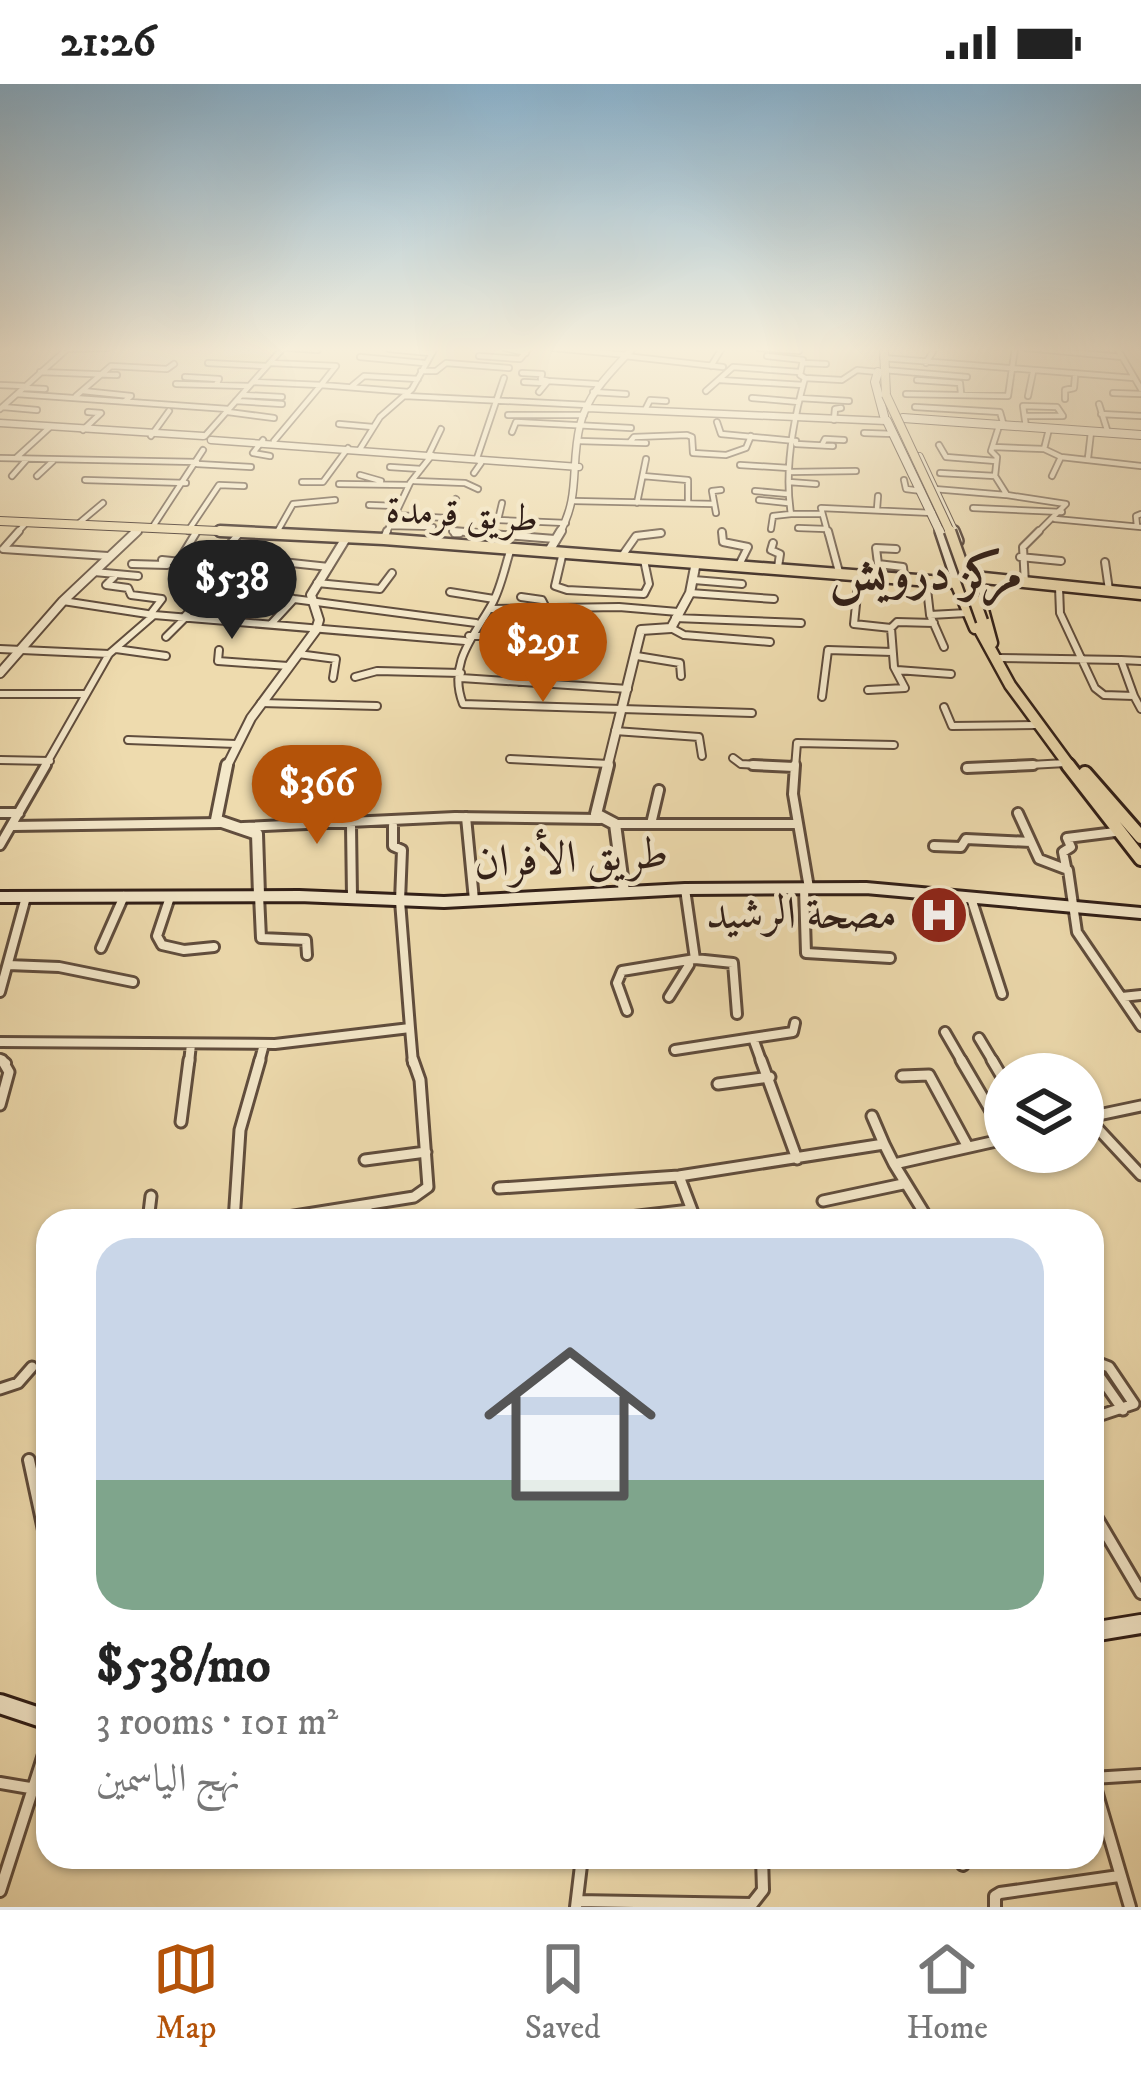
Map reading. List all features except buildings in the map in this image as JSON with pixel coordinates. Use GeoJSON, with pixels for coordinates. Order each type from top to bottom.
{"type":"FeatureCollection","features":[{"type":"Feature","properties":{"kind":"main road"},"geometry":{"type":"LineString","coordinates":[[903,433],[944,513],[975,618]]}},
{"type":"Feature","properties":{"kind":"main road"},"geometry":{"type":"LineString","coordinates":[[910,433],[925,469],[955,578],[989,644],[1036,725],[1141,847]]}},
{"type":"Feature","properties":{"kind":"main road"},"geometry":{"type":"LineString","coordinates":[[1109,433],[1141,435]]}},
{"type":"Feature","properties":{"kind":"main road"},"geometry":{"type":"LineString","coordinates":[[894,434],[953,527],[974,579],[989,644],[1072,766],[1127,833],[1141,863]]}},
{"type":"Feature","properties":{"kind":"main road"},"geometry":{"type":"LineString","coordinates":[[912,469],[925,469]]}},
{"type":"Feature","properties":{"kind":"main road","name":"طريق قرمدة"},"geometry":{"type":"LineString","coordinates":[[0,520],[511,548],[550,545],[563,552],[974,579]]}},
{"type":"Feature","properties":{"kind":"main road"},"geometry":{"type":"LineString","coordinates":[[938,526],[953,527]]}},
{"type":"Feature","properties":{"kind":"main road"},"geometry":{"type":"LineString","coordinates":[[974,579],[1141,594]]}},
{"type":"Feature","properties":{"kind":"main road","name":"طريق الأفران"},"geometry":{"type":"LineString","coordinates":[[0,897],[400,901],[807,888],[1141,910]]}},
{"type":"Feature","properties":{"kind":"main road"},"geometry":{"type":"LineString","coordinates":[[1104,1630],[1141,1624]]}},
{"type":"Feature","properties":{"kind":"main road"},"geometry":{"type":"LineString","coordinates":[[0,1704],[36,1716]]}},
{"type":"Feature","properties":{"kind":"street"},"geometry":{"type":"LineString","coordinates":[[15,458],[43,433]]}},
{"type":"Feature","properties":{"kind":"street"},"geometry":{"type":"LineString","coordinates":[[118,433],[579,466]]}},
{"type":"Feature","properties":{"kind":"street"},"geometry":{"type":"LineString","coordinates":[[0,673],[92,572],[146,528],[185,483],[211,433]]}},
{"type":"Feature","properties":{"kind":"street"},"geometry":{"type":"LineString","coordinates":[[274,441],[281,433]]}},
{"type":"Feature","properties":{"kind":"street"},"geometry":{"type":"LineString","coordinates":[[359,449],[370,433]]}},
{"type":"Feature","properties":{"kind":"street"},"geometry":{"type":"LineString","coordinates":[[384,539],[439,433]]}},
{"type":"Feature","properties":{"kind":"street"},"geometry":{"type":"LineString","coordinates":[[477,458],[485,433]]}},
{"type":"Feature","properties":{"kind":"street"},"geometry":{"type":"LineString","coordinates":[[450,520],[454,534],[550,545],[574,501],[580,433]]}},
{"type":"Feature","properties":{"kind":"street"},"geometry":{"type":"LineString","coordinates":[[720,433],[833,446]]}},
{"type":"Feature","properties":{"kind":"street"},"geometry":{"type":"LineString","coordinates":[[791,514],[789,470],[796,433]]}},
{"type":"Feature","properties":{"kind":"street"},"geometry":{"type":"LineString","coordinates":[[866,433],[894,434]]}},
{"type":"Feature","properties":{"kind":"street"},"geometry":{"type":"LineString","coordinates":[[999,433],[991,451],[997,461],[995,476],[1007,495]]}},
{"type":"Feature","properties":{"kind":"street"},"geometry":{"type":"LineString","coordinates":[[1044,449],[1048,433]]}},
{"type":"Feature","properties":{"kind":"street"},"geometry":{"type":"LineString","coordinates":[[1088,458],[1091,433]]}},
{"type":"Feature","properties":{"kind":"street"},"geometry":{"type":"LineString","coordinates":[[630,442],[634,436],[687,435],[693,453],[734,453],[746,448],[751,436]]}},
{"type":"Feature","properties":{"kind":"street"},"geometry":{"type":"LineString","coordinates":[[822,445],[825,439],[844,440]]}},
{"type":"Feature","properties":{"kind":"street"},"geometry":{"type":"LineString","coordinates":[[263,440],[252,453],[271,456]]}},
{"type":"Feature","properties":{"kind":"street"},"geometry":{"type":"LineString","coordinates":[[579,441],[646,443]]}},
{"type":"Feature","properties":{"kind":"street"},"geometry":{"type":"LineString","coordinates":[[939,445],[946,457],[997,461]]}},
{"type":"Feature","properties":{"kind":"street"},"geometry":{"type":"LineString","coordinates":[[994,447],[1044,449],[1061,457],[1141,466]]}},
{"type":"Feature","properties":{"kind":"street"},"geometry":{"type":"LineString","coordinates":[[302,482],[321,483],[348,448]]}},
{"type":"Feature","properties":{"kind":"street"},"geometry":{"type":"LineString","coordinates":[[778,454],[792,455]]}},
{"type":"Feature","properties":{"kind":"street"},"geometry":{"type":"LineString","coordinates":[[768,467],[770,456]]}},
{"type":"Feature","properties":{"kind":"street"},"geometry":{"type":"LineString","coordinates":[[1052,476],[1061,457]]}},
{"type":"Feature","properties":{"kind":"street"},"geometry":{"type":"LineString","coordinates":[[0,458],[251,467]]}},
{"type":"Feature","properties":{"kind":"street"},"geometry":{"type":"LineString","coordinates":[[12,476],[28,458]]}},
{"type":"Feature","properties":{"kind":"street"},"geometry":{"type":"LineString","coordinates":[[474,473],[481,463],[477,458]]}},
{"type":"Feature","properties":{"kind":"street"},"geometry":{"type":"LineString","coordinates":[[37,476],[56,459]]}},
{"type":"Feature","properties":{"kind":"street"},"geometry":{"type":"LineString","coordinates":[[73,471],[86,459]]}},
{"type":"Feature","properties":{"kind":"street"},"geometry":{"type":"LineString","coordinates":[[637,503],[646,459]]}},
{"type":"Feature","properties":{"kind":"street"},"geometry":{"type":"LineString","coordinates":[[740,465],[856,471]]}},
{"type":"Feature","properties":{"kind":"street"},"geometry":{"type":"LineString","coordinates":[[390,467],[422,469]]}},
{"type":"Feature","properties":{"kind":"street"},"geometry":{"type":"LineString","coordinates":[[940,473],[995,476]]}},
{"type":"Feature","properties":{"kind":"street"},"geometry":{"type":"LineString","coordinates":[[360,475],[411,483]]}},
{"type":"Feature","properties":{"kind":"street"},"geometry":{"type":"LineString","coordinates":[[643,476],[688,480],[688,503]]}},
{"type":"Feature","properties":{"kind":"street"},"geometry":{"type":"LineString","coordinates":[[85,480],[185,483]]}},
{"type":"Feature","properties":{"kind":"street"},"geometry":{"type":"LineString","coordinates":[[904,480],[906,489],[1064,502],[1062,512],[1030,537],[1020,557],[1024,584]]}},
{"type":"Feature","properties":{"kind":"street"},"geometry":{"type":"LineString","coordinates":[[789,482],[817,484]]}},
{"type":"Feature","properties":{"kind":"street"},"geometry":{"type":"LineString","coordinates":[[339,484],[465,483],[478,489]]}},
{"type":"Feature","properties":{"kind":"street"},"geometry":{"type":"LineString","coordinates":[[241,566],[182,554],[219,485],[244,486]]}},
{"type":"Feature","properties":{"kind":"street"},"geometry":{"type":"LineString","coordinates":[[716,513],[712,491],[721,490]]}},
{"type":"Feature","properties":{"kind":"street"},"geometry":{"type":"LineString","coordinates":[[755,491],[788,494]]}},
{"type":"Feature","properties":{"kind":"street"},"geometry":{"type":"LineString","coordinates":[[771,530],[773,516],[849,504],[850,495]]}},
{"type":"Feature","properties":{"kind":"street"},"geometry":{"type":"LineString","coordinates":[[878,496],[878,509]]}},
{"type":"Feature","properties":{"kind":"street"},"geometry":{"type":"LineString","coordinates":[[275,535],[293,504],[335,500]]}},
{"type":"Feature","properties":{"kind":"street"},"geometry":{"type":"LineString","coordinates":[[369,505],[447,518],[456,500]]}},
{"type":"Feature","properties":{"kind":"street"},"geometry":{"type":"LineString","coordinates":[[759,500],[788,503]]}},
{"type":"Feature","properties":{"kind":"street"},"geometry":{"type":"LineString","coordinates":[[574,501],[714,504]]}},
{"type":"Feature","properties":{"kind":"street"},"geometry":{"type":"LineString","coordinates":[[78,524],[103,503]]}},
{"type":"Feature","properties":{"kind":"street"},"geometry":{"type":"LineString","coordinates":[[502,503],[498,520],[566,523]]}},
{"type":"Feature","properties":{"kind":"street"},"geometry":{"type":"LineString","coordinates":[[827,507],[934,513]]}},
{"type":"Feature","properties":{"kind":"street"},"geometry":{"type":"LineString","coordinates":[[827,507],[827,529],[839,572]]}},
{"type":"Feature","properties":{"kind":"street"},"geometry":{"type":"LineString","coordinates":[[973,508],[1062,512]]}},
{"type":"Feature","properties":{"kind":"street"},"geometry":{"type":"LineString","coordinates":[[1055,519],[1139,527],[1136,516],[1141,514]]}},
{"type":"Feature","properties":{"kind":"street"},"geometry":{"type":"LineString","coordinates":[[1,550],[27,522]]}},
{"type":"Feature","properties":{"kind":"street"},"geometry":{"type":"LineString","coordinates":[[390,526],[433,527]]}},
{"type":"Feature","properties":{"kind":"street"},"geometry":{"type":"LineString","coordinates":[[798,528],[827,529]]}},
{"type":"Feature","properties":{"kind":"street"},"geometry":{"type":"LineString","coordinates":[[722,532],[723,542],[748,547],[739,565]]}},
{"type":"Feature","properties":{"kind":"street"},"geometry":{"type":"LineString","coordinates":[[208,584],[196,581],[240,533]]}},
{"type":"Feature","properties":{"kind":"street"},"geometry":{"type":"LineString","coordinates":[[622,556],[636,536],[661,533]]}},
{"type":"Feature","properties":{"kind":"street"},"geometry":{"type":"LineString","coordinates":[[220,823],[215,815],[220,785],[236,744],[316,630],[319,620],[310,601],[346,538]]}},
{"type":"Feature","properties":{"kind":"street"},"geometry":{"type":"LineString","coordinates":[[772,543],[771,550],[781,554],[778,567]]}},
{"type":"Feature","properties":{"kind":"street"},"geometry":{"type":"LineString","coordinates":[[511,548],[490,609],[466,639],[460,702],[467,706],[752,713]]}},
{"type":"Feature","properties":{"kind":"street"},"geometry":{"type":"LineString","coordinates":[[896,549],[876,548],[878,564],[903,567],[904,576]]}},
{"type":"Feature","properties":{"kind":"street"},"geometry":{"type":"LineString","coordinates":[[1,550],[109,556]]}},
{"type":"Feature","properties":{"kind":"street"},"geometry":{"type":"LineString","coordinates":[[563,552],[557,588],[598,592],[644,593],[649,584],[644,558]]}},
{"type":"Feature","properties":{"kind":"street"},"geometry":{"type":"LineString","coordinates":[[1020,557],[1061,561]]}},
{"type":"Feature","properties":{"kind":"street"},"geometry":{"type":"LineString","coordinates":[[162,560],[173,562]]}},
{"type":"Feature","properties":{"kind":"street"},"geometry":{"type":"LineString","coordinates":[[132,565],[212,562]]}},
{"type":"Feature","properties":{"kind":"street"},"geometry":{"type":"LineString","coordinates":[[282,562],[329,567]]}},
{"type":"Feature","properties":{"kind":"street"},"geometry":{"type":"LineString","coordinates":[[696,562],[690,593],[675,619],[641,630],[596,814],[615,824],[798,824]]}},
{"type":"Feature","properties":{"kind":"street"},"geometry":{"type":"LineString","coordinates":[[1105,562],[1109,591]]}},
{"type":"Feature","properties":{"kind":"street"},"geometry":{"type":"LineString","coordinates":[[92,572],[138,576]]}},
{"type":"Feature","properties":{"kind":"street"},"geometry":{"type":"LineString","coordinates":[[317,583],[382,588],[392,572]]}},
{"type":"Feature","properties":{"kind":"street"},"geometry":{"type":"LineString","coordinates":[[860,573],[852,623],[891,628]]}},
{"type":"Feature","properties":{"kind":"street"},"geometry":{"type":"LineString","coordinates":[[0,845],[112,651],[153,614],[162,598],[131,595],[128,588],[106,585],[114,577]]}},
{"type":"Feature","properties":{"kind":"street"},"geometry":{"type":"LineString","coordinates":[[923,578],[944,647]]}},
{"type":"Feature","properties":{"kind":"street"},"geometry":{"type":"LineString","coordinates":[[694,580],[742,584]]}},
{"type":"Feature","properties":{"kind":"street"},"geometry":{"type":"LineString","coordinates":[[236,587],[477,623]]}},
{"type":"Feature","properties":{"kind":"street"},"geometry":{"type":"LineString","coordinates":[[1059,587],[1060,613],[1098,692],[1134,696]]}},
{"type":"Feature","properties":{"kind":"street"},"geometry":{"type":"LineString","coordinates":[[450,592],[494,599]]}},
{"type":"Feature","properties":{"kind":"street"},"geometry":{"type":"LineString","coordinates":[[690,593],[773,598]]}},
{"type":"Feature","properties":{"kind":"street"},"geometry":{"type":"LineString","coordinates":[[166,637],[205,594]]}},
{"type":"Feature","properties":{"kind":"street"},"geometry":{"type":"LineString","coordinates":[[521,597],[540,599],[547,610]]}},
{"type":"Feature","properties":{"kind":"street"},"geometry":{"type":"LineString","coordinates":[[271,624],[294,599]]}},
{"type":"Feature","properties":{"kind":"street"},"geometry":{"type":"LineString","coordinates":[[63,601],[316,630],[466,639],[528,636]]}},
{"type":"Feature","properties":{"kind":"street"},"geometry":{"type":"LineString","coordinates":[[490,609],[619,607],[675,619],[801,623]]}},
{"type":"Feature","properties":{"kind":"street"},"geometry":{"type":"LineString","coordinates":[[539,631],[547,610]]}},
{"type":"Feature","properties":{"kind":"street"},"geometry":{"type":"LineString","coordinates":[[868,690],[903,689],[892,652],[891,628],[897,622],[975,618]]}},
{"type":"Feature","properties":{"kind":"street"},"geometry":{"type":"LineString","coordinates":[[675,619],[684,635],[770,642]]}},
{"type":"Feature","properties":{"kind":"street"},"geometry":{"type":"LineString","coordinates":[[0,649],[166,656]]}},
{"type":"Feature","properties":{"kind":"street"},"geometry":{"type":"LineString","coordinates":[[219,650],[218,661],[289,666]]}},
{"type":"Feature","properties":{"kind":"street"},"geometry":{"type":"LineString","coordinates":[[822,697],[828,650],[892,652]]}},
{"type":"Feature","properties":{"kind":"street"},"geometry":{"type":"LineString","coordinates":[[298,654],[334,658],[333,678]]}},
{"type":"Feature","properties":{"kind":"street"},"geometry":{"type":"LineString","coordinates":[[519,682],[526,655]]}},
{"type":"Feature","properties":{"kind":"street"},"geometry":{"type":"LineString","coordinates":[[637,656],[680,662],[681,676]]}},
{"type":"Feature","properties":{"kind":"street"},"geometry":{"type":"LineString","coordinates":[[999,658],[1141,661]]}},
{"type":"Feature","properties":{"kind":"street"},"geometry":{"type":"LineString","coordinates":[[1120,660],[1141,709]]}},
{"type":"Feature","properties":{"kind":"street"},"geometry":{"type":"LineString","coordinates":[[896,670],[951,674]]}},
{"type":"Feature","properties":{"kind":"street"},"geometry":{"type":"LineString","coordinates":[[355,677],[376,671],[628,689]]}},
{"type":"Feature","properties":{"kind":"street"},"geometry":{"type":"LineString","coordinates":[[0,694],[86,694]]}},
{"type":"Feature","properties":{"kind":"street"},"geometry":{"type":"LineString","coordinates":[[261,703],[377,706]]}},
{"type":"Feature","properties":{"kind":"street"},"geometry":{"type":"LineString","coordinates":[[944,707],[952,726],[1036,725]]}},
{"type":"Feature","properties":{"kind":"street"},"geometry":{"type":"LineString","coordinates":[[615,731],[699,737],[702,756]]}},
{"type":"Feature","properties":{"kind":"street"},"geometry":{"type":"LineString","coordinates":[[128,740],[236,744]]}},
{"type":"Feature","properties":{"kind":"street"},"geometry":{"type":"LineString","coordinates":[[890,958],[806,953],[807,888],[794,767],[797,743],[802,741],[894,745]]}},
{"type":"Feature","properties":{"kind":"street"},"geometry":{"type":"LineString","coordinates":[[733,758],[747,764],[794,767]]}},
{"type":"Feature","properties":{"kind":"street"},"geometry":{"type":"LineString","coordinates":[[510,759],[610,764]]}},
{"type":"Feature","properties":{"kind":"street"},"geometry":{"type":"LineString","coordinates":[[0,760],[50,761]]}},
{"type":"Feature","properties":{"kind":"street"},"geometry":{"type":"LineString","coordinates":[[967,768],[1072,766]]}},
{"type":"Feature","properties":{"kind":"street"},"geometry":{"type":"LineString","coordinates":[[651,824],[659,790]]}},
{"type":"Feature","properties":{"kind":"street"},"geometry":{"type":"LineString","coordinates":[[0,813],[20,813]]}},
{"type":"Feature","properties":{"kind":"street"},"geometry":{"type":"LineString","coordinates":[[1018,813],[1041,861],[1066,867]]}},
{"type":"Feature","properties":{"kind":"street"},"geometry":{"type":"LineString","coordinates":[[13,826],[220,823],[242,827],[466,817],[602,819]]}},
{"type":"Feature","properties":{"kind":"street"},"geometry":{"type":"LineString","coordinates":[[466,817],[474,900]]}},
{"type":"Feature","properties":{"kind":"street"},"geometry":{"type":"LineString","coordinates":[[351,824],[352,897]]}},
{"type":"Feature","properties":{"kind":"street"},"geometry":{"type":"LineString","coordinates":[[615,824],[624,892]]}},
{"type":"Feature","properties":{"kind":"street"},"geometry":{"type":"LineString","coordinates":[[341,1209],[424,1192],[430,1181],[410,1028],[400,901],[402,850],[393,846],[393,826]]}},
{"type":"Feature","properties":{"kind":"street"},"geometry":{"type":"LineString","coordinates":[[242,827],[259,840],[261,938],[306,940],[307,955]]}},
{"type":"Feature","properties":{"kind":"street"},"geometry":{"type":"LineString","coordinates":[[1127,833],[1067,838],[1071,847],[1063,851],[1073,923],[1141,1026]]}},
{"type":"Feature","properties":{"kind":"street"},"geometry":{"type":"LineString","coordinates":[[934,846],[961,848],[966,839],[1031,842]]}},
{"type":"Feature","properties":{"kind":"street"},"geometry":{"type":"LineString","coordinates":[[669,998],[692,961],[685,889]]}},
{"type":"Feature","properties":{"kind":"street"},"geometry":{"type":"LineString","coordinates":[[100,948],[124,896]]}},
{"type":"Feature","properties":{"kind":"street"},"geometry":{"type":"LineString","coordinates":[[971,896],[1002,994]]}},
{"type":"Feature","properties":{"kind":"street"},"geometry":{"type":"LineString","coordinates":[[0,992],[26,897]]}},
{"type":"Feature","properties":{"kind":"street"},"geometry":{"type":"LineString","coordinates":[[170,897],[157,936],[162,945],[184,950],[214,947]]}},
{"type":"Feature","properties":{"kind":"street"},"geometry":{"type":"LineString","coordinates":[[627,1011],[616,982],[622,971],[692,961],[733,963],[737,1014]]}},
{"type":"Feature","properties":{"kind":"street"},"geometry":{"type":"LineString","coordinates":[[8,965],[59,967],[134,982]]}},
{"type":"Feature","properties":{"kind":"street"},"geometry":{"type":"LineString","coordinates":[[1120,998],[1141,995]]}},
{"type":"Feature","properties":{"kind":"street"},"geometry":{"type":"LineString","coordinates":[[675,1050],[793,1032],[796,1023]]}},
{"type":"Feature","properties":{"kind":"street"},"geometry":{"type":"LineString","coordinates":[[0,1042],[264,1044],[410,1028]]}},
{"type":"Feature","properties":{"kind":"street"},"geometry":{"type":"LineString","coordinates":[[945,1032],[984,1100]]}},
{"type":"Feature","properties":{"kind":"street"},"geometry":{"type":"LineString","coordinates":[[979,1037],[988,1053]]}},
{"type":"Feature","properties":{"kind":"street"},"geometry":{"type":"LineString","coordinates":[[753,1038],[797,1159]]}},
{"type":"Feature","properties":{"kind":"street"},"geometry":{"type":"LineString","coordinates":[[181,1122],[190,1044]]}},
{"type":"Feature","properties":{"kind":"street"},"geometry":{"type":"LineString","coordinates":[[235,1209],[240,1130],[264,1044]]}},
{"type":"Feature","properties":{"kind":"street"},"geometry":{"type":"LineString","coordinates":[[0,1059],[9,1072],[0,1105]]}},
{"type":"Feature","properties":{"kind":"street"},"geometry":{"type":"LineString","coordinates":[[902,1076],[929,1076],[968,1147]]}},
{"type":"Feature","properties":{"kind":"street"},"geometry":{"type":"LineString","coordinates":[[718,1084],[770,1077]]}},
{"type":"Feature","properties":{"kind":"street"},"geometry":{"type":"LineString","coordinates":[[1104,1114],[1141,1106]]}},
{"type":"Feature","properties":{"kind":"street"},"geometry":{"type":"LineString","coordinates":[[872,1116],[903,1184],[921,1209]]}},
{"type":"Feature","properties":{"kind":"street"},"geometry":{"type":"LineString","coordinates":[[1104,1137],[1141,1175]]}},
{"type":"Feature","properties":{"kind":"street"},"geometry":{"type":"LineString","coordinates":[[894,1164],[984,1143]]}},
{"type":"Feature","properties":{"kind":"street"},"geometry":{"type":"LineString","coordinates":[[499,1188],[679,1177],[884,1144]]}},
{"type":"Feature","properties":{"kind":"street"},"geometry":{"type":"LineString","coordinates":[[364,1160],[426,1152]]}},
{"type":"Feature","properties":{"kind":"street"},"geometry":{"type":"LineString","coordinates":[[679,1177],[690,1209]]}},
{"type":"Feature","properties":{"kind":"street"},"geometry":{"type":"LineString","coordinates":[[824,1202],[903,1184]]}},
{"type":"Feature","properties":{"kind":"street"},"geometry":{"type":"LineString","coordinates":[[150,1209],[152,1196]]}},
{"type":"Feature","properties":{"kind":"street"},"geometry":{"type":"LineString","coordinates":[[367,1205],[368,1209]]}},
{"type":"Feature","properties":{"kind":"street"},"geometry":{"type":"LineString","coordinates":[[1104,1363],[1134,1402],[1133,1407],[1104,1415]]}},
{"type":"Feature","properties":{"kind":"street"},"geometry":{"type":"LineString","coordinates":[[0,1389],[18,1383],[32,1367]]}},
{"type":"Feature","properties":{"kind":"street"},"geometry":{"type":"LineString","coordinates":[[1104,1383],[1123,1410]]}},
{"type":"Feature","properties":{"kind":"street"},"geometry":{"type":"LineString","coordinates":[[29,1460],[36,1488]]}},
{"type":"Feature","properties":{"kind":"street"},"geometry":{"type":"LineString","coordinates":[[1104,1530],[1141,1593]]}},
{"type":"Feature","properties":{"kind":"street"},"geometry":{"type":"LineString","coordinates":[[0,1891],[36,1773]]}},
{"type":"Feature","properties":{"kind":"street"},"geometry":{"type":"LineString","coordinates":[[1104,1776],[1141,1774]]}},
{"type":"Feature","properties":{"kind":"street"},"geometry":{"type":"LineString","coordinates":[[0,1783],[30,1788]]}},
{"type":"Feature","properties":{"kind":"street"},"geometry":{"type":"LineString","coordinates":[[1104,1821],[1130,1907]]}},
{"type":"Feature","properties":{"kind":"street"},"geometry":{"type":"LineString","coordinates":[[580,1869],[576,1904],[752,1904],[763,1890],[762,1869]]}},
{"type":"Feature","properties":{"kind":"street"},"geometry":{"type":"LineString","coordinates":[[995,1907],[995,1896],[1000,1893],[1119,1876]]}},
{"type":"Feature","properties":{"kind":"place","name":"مصحة الرشيد"},"geometry":{"type":"Point","coordinates":[939,915]}},
{"type":"Feature","properties":{"kind":"district","name":"مركز درويش"},"geometry":{"type":"Point","coordinates":[926,575]}}]}
